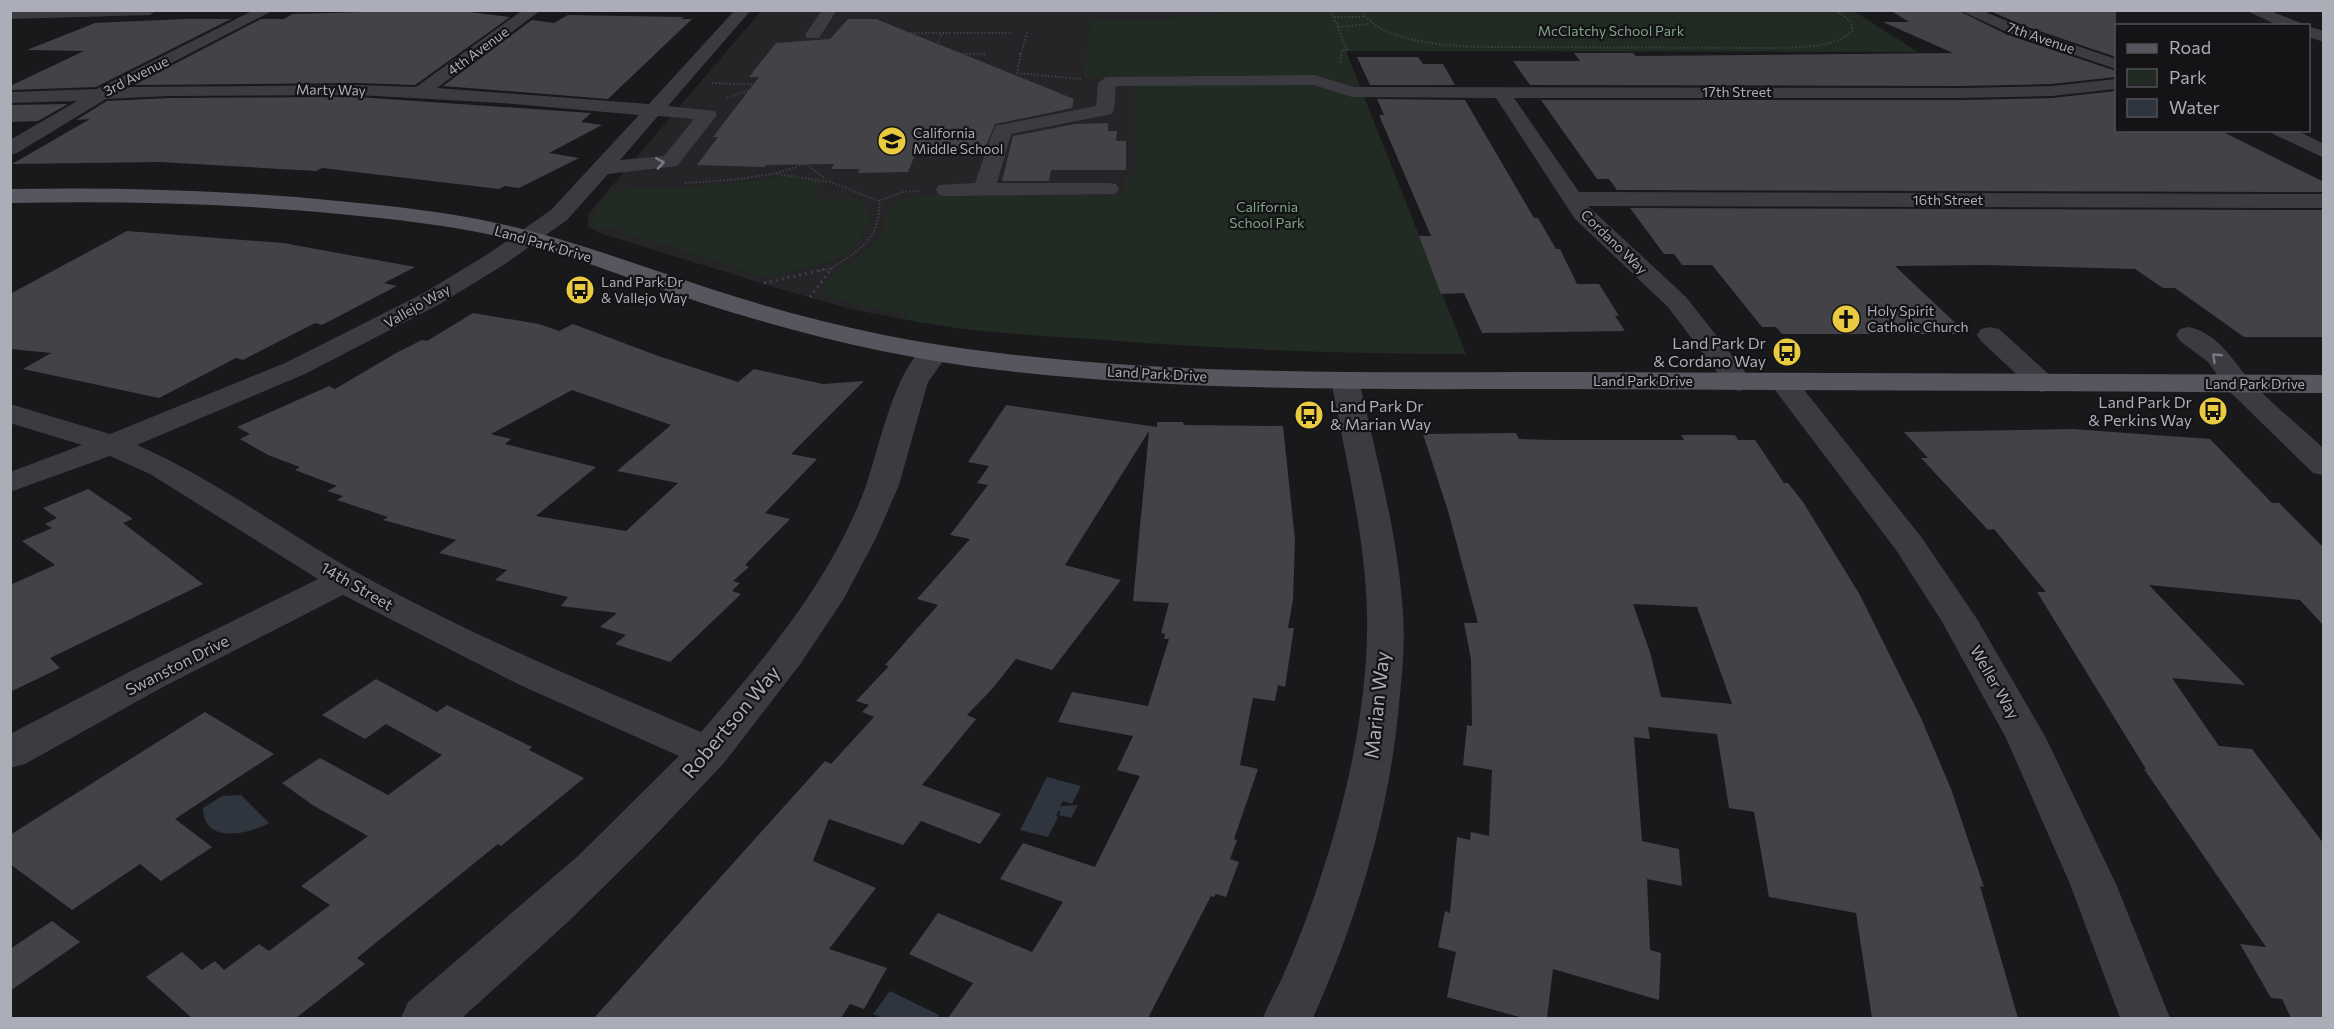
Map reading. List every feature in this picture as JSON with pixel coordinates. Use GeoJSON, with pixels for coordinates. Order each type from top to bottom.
{"type":"FeatureCollection","features":[{"type":"Feature","properties":{"kind":"main road","name":"Land Park Drive"},"geometry":{"type":"LineString","coordinates":[[10,196],[185,196],[308,204],[500,230],[808,326],[935,353],[1102,372],[1256,379],[1345,380],[2324,384]]}},
{"type":"Feature","properties":{"kind":"street"},"geometry":{"type":"LineString","coordinates":[[10,14],[150,10]]}},
{"type":"Feature","properties":{"kind":"street","name":"3rd Avenue"},"geometry":{"type":"LineString","coordinates":[[10,149],[102,93],[267,10]]}},
{"type":"Feature","properties":{"kind":"street","name":"4th Avenue"},"geometry":{"type":"LineString","coordinates":[[422,93],[534,10]]}},
{"type":"Feature","properties":{"kind":"street","name":"Vallejo Way"},"geometry":{"type":"LineString","coordinates":[[10,483],[248,390],[337,350],[427,301],[528,238],[559,215],[744,10]]}},
{"type":"Feature","properties":{"kind":"street"},"geometry":{"type":"LineString","coordinates":[[813,35],[830,10]]}},
{"type":"Feature","properties":{"kind":"street","name":"7th Avenue"},"geometry":{"type":"LineString","coordinates":[[1966,10],[2015,30],[2115,64]]}},
{"type":"Feature","properties":{"kind":"street"},"geometry":{"type":"LineString","coordinates":[[2252,10],[2290,24]]}},
{"type":"Feature","properties":{"kind":"street","name":"17th Street"},"geometry":{"type":"LineString","coordinates":[[1112,81],[1315,80],[1358,92],[1961,93],[2052,91],[2115,84]]}},
{"type":"Feature","properties":{"kind":"street"},"geometry":{"type":"LineString","coordinates":[[984,190],[1002,130],[1105,110],[1107,82],[1112,81]]}},
{"type":"Feature","properties":{"kind":"street","name":"Marty Way"},"geometry":{"type":"LineString","coordinates":[[10,98],[102,93],[288,89],[510,98],[696,113]]}},
{"type":"Feature","properties":{"kind":"street","name":"Cordano Way"},"geometry":{"type":"LineString","coordinates":[[1501,92],[1591,223],[1691,317],[1739,382]]}},
{"type":"Feature","properties":{"kind":"street"},"geometry":{"type":"LineString","coordinates":[[602,168],[670,162],[708,115],[696,113]]}},
{"type":"Feature","properties":{"kind":"street"},"geometry":{"type":"LineString","coordinates":[[2284,132],[2324,152]]}},
{"type":"Feature","properties":{"kind":"street"},"geometry":{"type":"LineString","coordinates":[[947,190],[1108,189]]}},
{"type":"Feature","properties":{"kind":"street","name":"16th Street"},"geometry":{"type":"LineString","coordinates":[[1573,199],[2324,201]]}},
{"type":"Feature","properties":{"kind":"street"},"geometry":{"type":"LineString","coordinates":[[1990,335],[2042,383]]}},
{"type":"Feature","properties":{"kind":"street"},"geometry":{"type":"LineString","coordinates":[[2189,335],[2218,356],[2238,384],[2324,465]]}},
{"type":"Feature","properties":{"kind":"street","name":"Robertson Way"},"geometry":{"type":"LineString","coordinates":[[426,1018],[518,940],[613,852],[709,752],[779,665],[824,602],[850,556],[877,500],[913,383],[935,353]]}},
{"type":"Feature","properties":{"kind":"street","name":"Marian Way"},"geometry":{"type":"LineString","coordinates":[[1288,1018],[1335,905],[1361,816],[1380,718],[1385,617],[1377,542],[1345,380]]}},
{"type":"Feature","properties":{"kind":"street","name":"Weller Way"},"geometry":{"type":"LineString","coordinates":[[1783,382],[1910,545],[1959,619],[2026,738],[2093,884],[2145,1018]]}},
{"type":"Feature","properties":{"kind":"street","name":"14th Street"},"geometry":{"type":"LineString","coordinates":[[10,414],[112,445],[161,467],[344,580],[395,608],[534,676],[709,752]]}},
{"type":"Feature","properties":{"kind":"street","name":"Swanston Drive"},"geometry":{"type":"LineString","coordinates":[[10,753],[147,679],[344,580]]}},
{"type":"Feature","properties":{"kind":"path"},"geometry":{"type":"LineString","coordinates":[[1331,10],[1347,50],[1342,50],[1339,67]]}},
{"type":"Feature","properties":{"kind":"path"},"geometry":{"type":"LineString","coordinates":[[1361,10],[1363,17],[1371,24],[1416,39],[1480,47],[1794,48],[1826,44],[1850,34],[1853,30],[1852,21],[1836,10]]}},
{"type":"Feature","properties":{"kind":"path"},"geometry":{"type":"LineString","coordinates":[[1334,17],[1363,17]]}},
{"type":"Feature","properties":{"kind":"path"},"geometry":{"type":"LineString","coordinates":[[1338,27],[1371,24]]}},
{"type":"Feature","properties":{"kind":"path"},"geometry":{"type":"LineString","coordinates":[[896,80],[921,80],[942,33]]}},
{"type":"Feature","properties":{"kind":"path"},"geometry":{"type":"LineString","coordinates":[[985,54],[933,54],[868,34],[1011,33]]}},
{"type":"Feature","properties":{"kind":"path"},"geometry":{"type":"LineString","coordinates":[[1025,33],[1016,73],[1112,81]]}},
{"type":"Feature","properties":{"kind":"path"},"geometry":{"type":"LineString","coordinates":[[858,78],[933,54]]}},
{"type":"Feature","properties":{"kind":"path"},"geometry":{"type":"LineString","coordinates":[[924,74],[1000,73]]}},
{"type":"Feature","properties":{"kind":"path"},"geometry":{"type":"LineString","coordinates":[[679,83],[819,87],[828,82],[848,78]]}},
{"type":"Feature","properties":{"kind":"path"},"geometry":{"type":"LineString","coordinates":[[696,113],[734,95],[766,86]]}},
{"type":"Feature","properties":{"kind":"path"},"geometry":{"type":"LineString","coordinates":[[819,87],[820,94],[829,96]]}},
{"type":"Feature","properties":{"kind":"path"},"geometry":{"type":"LineString","coordinates":[[677,183],[721,181],[771,174],[806,164],[812,157]]}},
{"type":"Feature","properties":{"kind":"path"},"geometry":{"type":"LineString","coordinates":[[806,164],[826,179]]}},
{"type":"Feature","properties":{"kind":"path"},"geometry":{"type":"LineString","coordinates":[[771,174],[806,175],[826,179],[879,201],[902,192],[947,190]]}},
{"type":"Feature","properties":{"kind":"path"},"geometry":{"type":"LineString","coordinates":[[810,297],[832,268],[857,251],[875,234],[881,214],[879,201]]}},
{"type":"Feature","properties":{"kind":"path"},"geometry":{"type":"LineString","coordinates":[[763,283],[832,268]]}},
{"type":"Feature","properties":{"kind":"shaded area","name":"California Middle School"},"geometry":{"type":"Polygon","coordinates":[[[761,11],[1228,11],[1211,16],[1177,16],[1156,20],[1092,19],[1135,78],[1135,194],[946,193],[907,320],[850,309],[777,288],[599,233],[588,226],[588,214],[761,11]]]}},
{"type":"Feature","properties":{"kind":"green space","name":"California School Park"},"geometry":{"type":"Polygon","coordinates":[[[1228,10],[1852,10],[1918,52],[1346,51],[1466,354],[1232,348],[999,332],[907,320],[907,316],[818,294],[839,268],[856,258],[880,238],[885,226],[885,213],[892,205],[908,197],[946,193],[1125,194],[1125,177],[1135,177],[1135,78],[1083,78],[1092,19],[1156,20],[1177,16],[1211,16],[1228,10]]]}},
{"type":"Feature","properties":{"kind":"green space"},"geometry":{"type":"Polygon","coordinates":[[[785,176],[823,181],[811,193],[815,198],[861,200],[869,214],[869,223],[857,243],[842,255],[823,264],[763,277],[612,228],[602,230],[594,225],[593,216],[611,191],[721,185],[785,176]]]}},
{"type":"Feature","properties":{"kind":"water"},"geometry":{"type":"Polygon","coordinates":[[[1047,777],[1081,786],[1072,804],[1063,801],[1060,806],[1078,805],[1071,818],[1059,815],[1061,811],[1058,811],[1056,816],[1058,817],[1048,837],[1020,830],[1047,777]]]}},
{"type":"Feature","properties":{"kind":"water"},"geometry":{"type":"Polygon","coordinates":[[[241,795],[269,823],[249,831],[228,834],[210,827],[205,819],[203,808],[222,796],[241,795]]]}},
{"type":"Feature","properties":{"kind":"water"},"geometry":{"type":"Polygon","coordinates":[[[890,991],[939,1015],[937,1018],[882,1018],[873,1014],[890,991]]]}},
{"type":"Feature","properties":{"kind":"building"},"geometry":{"type":"Polygon","coordinates":[[[1903,10],[1957,10],[2008,35],[2115,71],[2115,77],[2052,84],[1961,86],[1530,85],[1513,61],[1580,61],[1574,53],[1633,53],[1636,56],[1953,53],[1883,22],[1909,22],[1893,12],[1905,12],[1903,10]]]}},
{"type":"Feature","properties":{"kind":"building"},"geometry":{"type":"Polygon","coordinates":[[[1988,10],[2116,10],[2115,57],[2022,25],[1988,10]]]}},
{"type":"Feature","properties":{"kind":"building"},"geometry":{"type":"Polygon","coordinates":[[[469,12],[510,17],[415,85],[358,83],[134,85],[261,19],[284,19],[292,14],[469,12]]]}},
{"type":"Feature","properties":{"kind":"building"},"geometry":{"type":"Polygon","coordinates":[[[568,15],[692,19],[608,99],[443,86],[532,20],[554,23],[568,15]]]}},
{"type":"Feature","properties":{"kind":"building"},"geometry":{"type":"Polygon","coordinates":[[[231,19],[96,87],[10,90],[10,86],[84,51],[27,50],[95,23],[231,19]]]}},
{"type":"Feature","properties":{"kind":"building"},"geometry":{"type":"Polygon","coordinates":[[[848,19],[876,19],[1074,99],[1072,108],[995,124],[985,149],[917,150],[908,172],[858,173],[860,169],[831,169],[834,164],[766,165],[765,167],[697,165],[718,137],[713,137],[759,77],[749,77],[776,43],[830,39],[848,19]]]}},
{"type":"Feature","properties":{"kind":"building"},"geometry":{"type":"Polygon","coordinates":[[[1357,57],[1418,57],[1423,64],[1443,64],[1455,85],[1370,85],[1357,57]]]}},
{"type":"Feature","properties":{"kind":"building"},"geometry":{"type":"Polygon","coordinates":[[[2115,91],[2116,133],[2223,132],[2324,182],[2324,192],[1617,190],[1609,179],[1597,179],[1541,100],[1961,100],[2052,98],[2115,91]]]}},
{"type":"Feature","properties":{"kind":"building"},"geometry":{"type":"Polygon","coordinates":[[[358,97],[591,113],[581,122],[602,125],[549,153],[579,158],[519,188],[505,186],[499,189],[322,168],[316,171],[160,162],[12,164],[90,119],[76,120],[107,101],[169,98],[358,97]]]}},
{"type":"Feature","properties":{"kind":"building"},"geometry":{"type":"Polygon","coordinates":[[[1377,99],[1465,100],[1534,218],[1538,218],[1556,249],[1560,249],[1577,284],[1599,284],[1619,316],[1615,316],[1625,331],[1482,333],[1464,293],[1441,294],[1419,236],[1431,236],[1379,115],[1384,115],[1377,99]]]}},
{"type":"Feature","properties":{"kind":"building"},"geometry":{"type":"Polygon","coordinates":[[[68,104],[38,121],[10,122],[10,105],[68,104]]]}},
{"type":"Feature","properties":{"kind":"building"},"geometry":{"type":"Polygon","coordinates":[[[1108,123],[1108,131],[1117,131],[1116,141],[1126,141],[1126,170],[1051,170],[1049,181],[1002,181],[1013,136],[1075,124],[1108,123]]]}},
{"type":"Feature","properties":{"kind":"building"},"geometry":{"type":"Polygon","coordinates":[[[1630,208],[2324,210],[2324,337],[2244,337],[2175,288],[2163,288],[2135,269],[1982,265],[1895,266],[1967,334],[1782,334],[1776,327],[1762,327],[1712,265],[1682,265],[1674,254],[1664,254],[1630,208]]]}},
{"type":"Feature","properties":{"kind":"building"},"geometry":{"type":"Polygon","coordinates":[[[127,231],[283,243],[415,267],[384,283],[397,286],[322,325],[315,323],[243,360],[236,358],[159,398],[23,369],[51,353],[10,349],[10,294],[127,231]]]}},
{"type":"Feature","properties":{"kind":"building"},"geometry":{"type":"Polygon","coordinates":[[[473,313],[539,324],[559,331],[573,324],[661,357],[738,382],[754,369],[823,384],[864,381],[791,454],[817,459],[765,513],[790,519],[745,565],[749,567],[733,581],[740,583],[732,591],[741,594],[670,662],[615,644],[626,635],[600,627],[617,613],[561,606],[568,597],[495,580],[507,570],[439,553],[456,540],[383,520],[388,517],[337,500],[343,496],[327,491],[337,486],[295,470],[300,467],[268,455],[240,439],[250,434],[237,427],[329,386],[335,389],[396,353],[422,340],[427,341],[473,313]],[[572,390],[491,434],[511,439],[505,444],[596,467],[536,516],[626,531],[678,483],[617,471],[671,425],[572,390]]]}},
{"type":"Feature","properties":{"kind":"building"},"geometry":{"type":"Polygon","coordinates":[[[1006,405],[1157,427],[1157,422],[1183,422],[1184,425],[1283,426],[1295,540],[1293,600],[1288,628],[1294,628],[1285,687],[1278,685],[1275,701],[1253,698],[1240,765],[1258,769],[1234,839],[1237,840],[1230,859],[1239,862],[1226,897],[1216,894],[1214,897],[1211,896],[1148,1018],[948,1018],[973,983],[909,954],[938,913],[1032,952],[1063,902],[1000,879],[1023,843],[1095,867],[1140,776],[1117,770],[1133,736],[1058,722],[1072,692],[1148,706],[1169,639],[1164,639],[1165,634],[1161,633],[1169,603],[1133,601],[1149,431],[1065,565],[1121,580],[1052,670],[1016,659],[967,715],[976,719],[922,785],[1001,814],[980,844],[921,821],[903,845],[829,819],[813,861],[876,888],[829,949],[887,968],[864,1009],[850,1004],[841,1018],[594,1018],[825,761],[831,764],[874,717],[862,712],[869,705],[856,701],[889,666],[885,665],[938,605],[917,599],[970,539],[950,535],[988,485],[977,483],[989,466],[968,462],[1006,405]]]}},
{"type":"Feature","properties":{"kind":"building"},"geometry":{"type":"Polygon","coordinates":[[[2072,429],[2210,439],[2272,503],[2279,503],[2324,548],[2324,626],[2300,600],[2149,585],[2245,685],[2172,678],[2219,746],[2252,749],[2324,844],[2324,1018],[2291,1018],[2282,999],[2271,998],[2240,944],[2266,947],[2144,769],[2146,769],[2037,592],[2046,592],[1994,529],[1988,530],[1921,458],[1928,458],[1904,432],[2072,429]]]}},
{"type":"Feature","properties":{"kind":"building"},"geometry":{"type":"Polygon","coordinates":[[[1516,433],[1519,439],[1554,440],[1684,440],[1681,435],[1735,435],[1738,440],[1755,440],[1784,483],[1788,483],[1803,502],[1860,595],[1921,718],[1951,789],[1984,887],[1980,886],[2018,1018],[1872,1018],[1856,913],[1769,897],[1754,812],[1729,808],[1717,734],[1648,727],[1650,739],[1634,737],[1642,841],[1679,849],[1682,886],[1647,879],[1650,950],[1661,953],[1659,1000],[1553,969],[1547,1018],[1523,1018],[1447,997],[1456,952],[1438,947],[1445,911],[1450,913],[1457,837],[1470,840],[1471,832],[1489,836],[1492,770],[1463,765],[1467,725],[1472,726],[1471,659],[1464,623],[1478,623],[1448,511],[1423,434],[1516,433]],[[1633,604],[1650,652],[1661,697],[1732,704],[1697,607],[1633,604]]]}},
{"type":"Feature","properties":{"kind":"building"},"geometry":{"type":"Polygon","coordinates":[[[88,489],[133,519],[123,523],[203,584],[50,658],[60,668],[10,692],[10,585],[55,565],[22,541],[52,528],[45,524],[57,518],[43,508],[88,489]]]}},
{"type":"Feature","properties":{"kind":"building"},"geometry":{"type":"Polygon","coordinates":[[[376,679],[437,712],[447,705],[532,747],[529,750],[584,778],[357,958],[365,964],[296,1018],[192,1018],[146,977],[182,952],[202,970],[215,961],[224,970],[259,944],[269,951],[330,905],[301,886],[368,836],[314,806],[282,783],[320,758],[388,795],[442,755],[386,724],[365,739],[322,715],[376,679]]]}},
{"type":"Feature","properties":{"kind":"building"},"geometry":{"type":"Polygon","coordinates":[[[205,712],[274,754],[175,819],[212,847],[161,881],[140,864],[72,910],[10,864],[10,835],[205,712]]]}},
{"type":"Feature","properties":{"kind":"building"},"geometry":{"type":"Polygon","coordinates":[[[52,921],[80,942],[10,991],[10,949],[52,921]]]}},
{"type":"Feature","properties":{"kind":"place","name":"California Middle School"},"geometry":{"type":"Point","coordinates":[892,141]}},
{"type":"Feature","properties":{"kind":"place","name":"Land Park Dr & Vallejo Way"},"geometry":{"type":"Point","coordinates":[580,290]}},
{"type":"Feature","properties":{"kind":"place","name":"Holy Spirit Catholic Church"},"geometry":{"type":"Point","coordinates":[1846,319]}},
{"type":"Feature","properties":{"kind":"place","name":"Land Park Dr & Cordano Way"},"geometry":{"type":"Point","coordinates":[1787,352]}},
{"type":"Feature","properties":{"kind":"place","name":"Land Park Dr & Perkins Way"},"geometry":{"type":"Point","coordinates":[2213,411]}},
{"type":"Feature","properties":{"kind":"place","name":"Land Park Dr & Marian Way"},"geometry":{"type":"Point","coordinates":[1309,415]}},
{"type":"Feature","properties":{"kind":"park label","name":"McClatchy School Park"},"geometry":{"type":"Point","coordinates":[1611,31]}}]}
